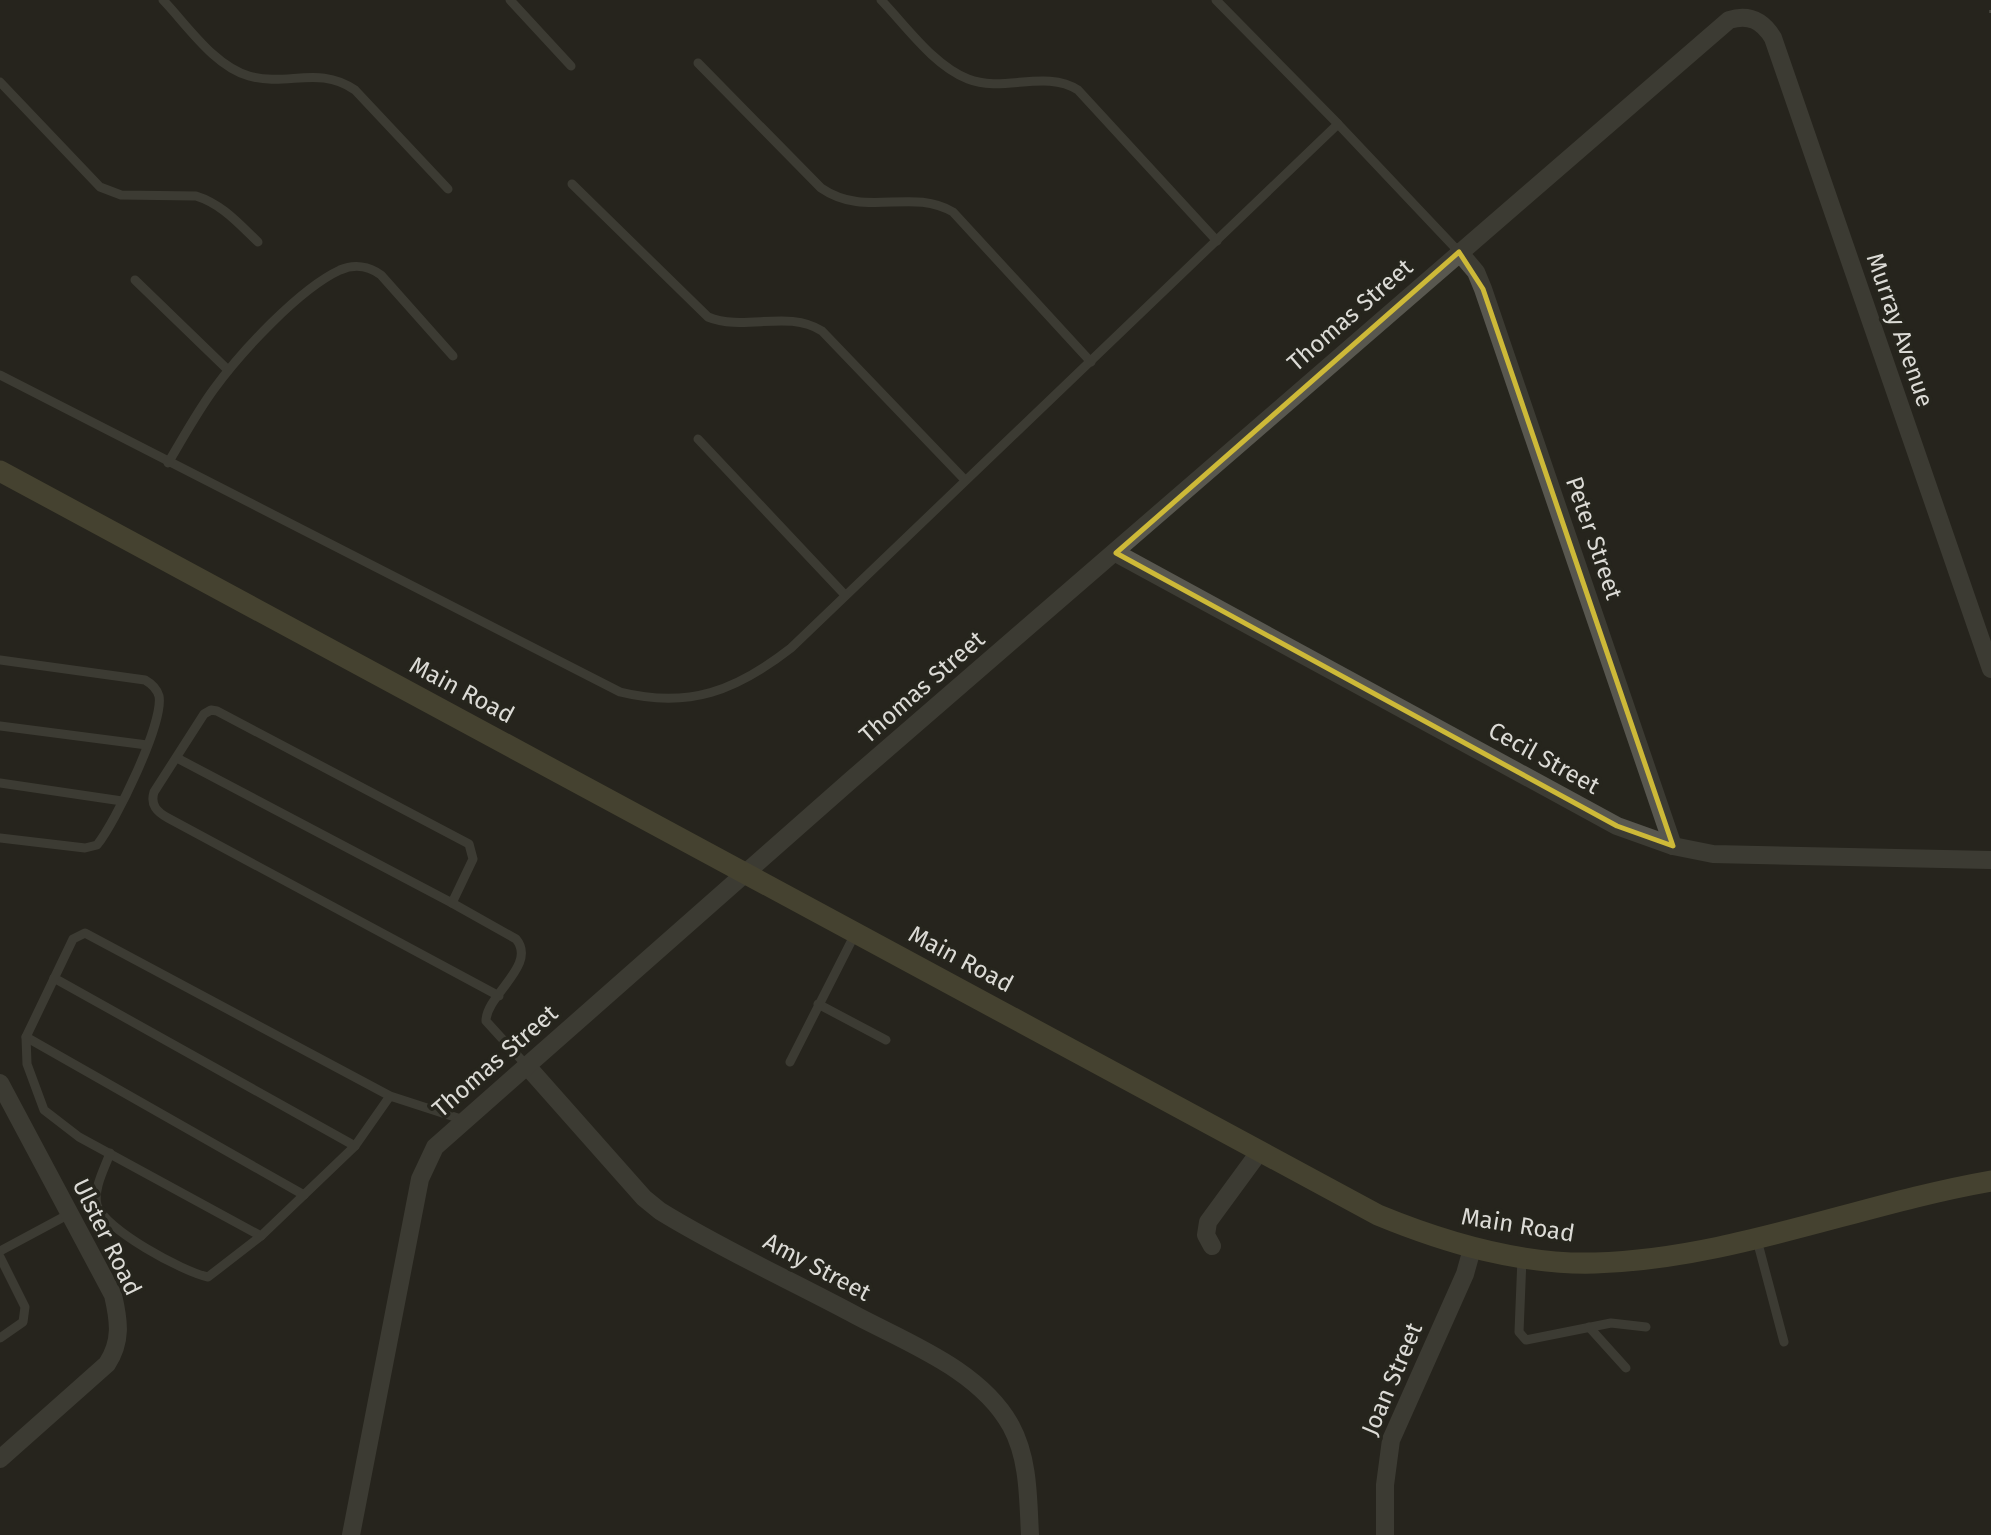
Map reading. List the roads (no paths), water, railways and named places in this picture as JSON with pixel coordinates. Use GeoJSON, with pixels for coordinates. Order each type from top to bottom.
{"type":"FeatureCollection","features":[{"type":"Feature","properties":{"kind":"main road","name":"Main Road"},"geometry":{"type":"LineString","coordinates":[[0,471],[1378,1215],[1472,1249],[1522,1257],[1593,1263],[1636,1259],[1756,1238],[1952,1188],[1991,1175]]}},
{"type":"Feature","properties":{"kind":"main road","name":"Main Road"},"geometry":{"type":"LineString","coordinates":[[1952,1188],[1991,1181]]}},
{"type":"Feature","properties":{"kind":"street","name":"Thomas Street"},"geometry":{"type":"LineString","coordinates":[[351,1535],[420,1179],[429,1154],[464,1120],[746,873],[1720,25],[1734,19],[1749,18]]}},
{"type":"Feature","properties":{"kind":"street","name":"Murray Avenue"},"geometry":{"type":"LineString","coordinates":[[1749,18],[1763,24],[1773,38],[1991,669]]}},
{"type":"Feature","properties":{"kind":"street","name":"Peter Street"},"geometry":{"type":"LineString","coordinates":[[1459,252],[1476,272],[1483,289],[1673,846]]}},
{"type":"Feature","properties":{"kind":"street","name":"Cecil Street"},"geometry":{"type":"LineString","coordinates":[[1116,553],[1617,826],[1673,846],[1713,854],[1991,860]]}},
{"type":"Feature","properties":{"kind":"street","name":"Amy Street"},"geometry":{"type":"LineString","coordinates":[[527,1066],[644,1198],[660,1211],[937,1358],[983,1391],[1000,1409],[1020,1447],[1027,1482],[1030,1535]]}},
{"type":"Feature","properties":{"kind":"street","name":"Ulster Road"},"geometry":{"type":"LineString","coordinates":[[0,1459],[97,1375],[117,1346],[119,1325],[113,1295],[1,1085]]}},
{"type":"Feature","properties":{"kind":"street"},"geometry":{"type":"LineString","coordinates":[[1212,1246],[1206,1235],[1208,1222],[1260,1151]]}},
{"type":"Feature","properties":{"kind":"street","name":"Joan Street"},"geometry":{"type":"LineString","coordinates":[[1385,1535],[1385,1475],[1391,1440],[1465,1274],[1472,1249]]}},
{"type":"Feature","properties":{"kind":"lane"},"geometry":{"type":"LineString","coordinates":[[163,0],[219,59],[240,73],[270,78],[324,76],[343,82],[355,90],[448,189]]}},
{"type":"Feature","properties":{"kind":"lane"},"geometry":{"type":"LineString","coordinates":[[510,0],[571,66]]}},
{"type":"Feature","properties":{"kind":"lane"},"geometry":{"type":"LineString","coordinates":[[881,0],[938,59],[970,80],[988,83],[1058,81],[1078,90],[1217,241]]}},
{"type":"Feature","properties":{"kind":"lane"},"geometry":{"type":"LineString","coordinates":[[1216,0],[1459,252]]}},
{"type":"Feature","properties":{"kind":"lane"},"geometry":{"type":"LineString","coordinates":[[698,63],[821,188],[835,198],[853,203],[929,202],[953,212],[1091,362]]}},
{"type":"Feature","properties":{"kind":"lane"},"geometry":{"type":"LineString","coordinates":[[0,82],[100,187],[121,195],[196,196],[208,200],[217,204],[258,242]]}},
{"type":"Feature","properties":{"kind":"lane"},"geometry":{"type":"LineString","coordinates":[[0,375],[620,692],[647,698],[678,700],[703,696],[761,671],[791,648],[964,479],[1091,362],[1338,124]]}},
{"type":"Feature","properties":{"kind":"lane"},"geometry":{"type":"LineString","coordinates":[[572,184],[708,317],[726,322],[794,321],[811,324],[822,331],[964,479]]}},
{"type":"Feature","properties":{"kind":"lane"},"geometry":{"type":"LineString","coordinates":[[168,463],[228,370],[278,319],[319,284],[341,270],[365,267],[381,275],[453,356]]}},
{"type":"Feature","properties":{"kind":"lane"},"geometry":{"type":"LineString","coordinates":[[135,280],[228,370]]}},
{"type":"Feature","properties":{"kind":"lane"},"geometry":{"type":"LineString","coordinates":[[698,439],[845,595]]}},
{"type":"Feature","properties":{"kind":"lane"},"geometry":{"type":"LineString","coordinates":[[0,660],[96,671],[150,682],[158,693],[159,708],[147,745],[122,802],[99,842],[85,848],[0,838]]}},
{"type":"Feature","properties":{"kind":"lane"},"geometry":{"type":"LineString","coordinates":[[452,903],[474,856],[469,844],[213,709],[198,720],[152,798],[155,808],[162,815],[499,996]]}},
{"type":"Feature","properties":{"kind":"lane"},"geometry":{"type":"LineString","coordinates":[[0,726],[147,745]]}},
{"type":"Feature","properties":{"kind":"lane"},"geometry":{"type":"LineString","coordinates":[[177,758],[516,939],[522,948],[522,956],[488,1011],[486,1021],[527,1066]]}},
{"type":"Feature","properties":{"kind":"lane"},"geometry":{"type":"LineString","coordinates":[[0,783],[122,802]]}},
{"type":"Feature","properties":{"kind":"lane"},"geometry":{"type":"LineString","coordinates":[[790,1062],[856,932]]}},
{"type":"Feature","properties":{"kind":"lane"},"geometry":{"type":"LineString","coordinates":[[261,1236],[70,1131],[44,1110],[27,1064],[26,1037],[73,940],[85,933],[92,935],[390,1096],[464,1120]]}},
{"type":"Feature","properties":{"kind":"lane"},"geometry":{"type":"LineString","coordinates":[[54,978],[355,1146]]}},
{"type":"Feature","properties":{"kind":"lane"},"geometry":{"type":"LineString","coordinates":[[818,1004],[886,1040]]}},
{"type":"Feature","properties":{"kind":"lane"},"geometry":{"type":"LineString","coordinates":[[26,1037],[304,1195]]}},
{"type":"Feature","properties":{"kind":"lane"},"geometry":{"type":"LineString","coordinates":[[110,1153],[96,1190],[98,1207],[107,1222],[126,1237],[208,1277],[261,1236],[355,1146],[390,1096]]}},
{"type":"Feature","properties":{"kind":"lane"},"geometry":{"type":"LineString","coordinates":[[0,1251],[71,1213]]}},
{"type":"Feature","properties":{"kind":"lane"},"geometry":{"type":"LineString","coordinates":[[1756,1238],[1784,1342]]}},
{"type":"Feature","properties":{"kind":"lane"},"geometry":{"type":"LineString","coordinates":[[1522,1257],[1519,1332],[1526,1340],[1611,1323],[1646,1327]]}},
{"type":"Feature","properties":{"kind":"lane"},"geometry":{"type":"LineString","coordinates":[[0,1258],[25,1307],[23,1322],[0,1338]]}},
{"type":"Feature","properties":{"kind":"lane"},"geometry":{"type":"LineString","coordinates":[[1589,1327],[1626,1368]]}}]}
